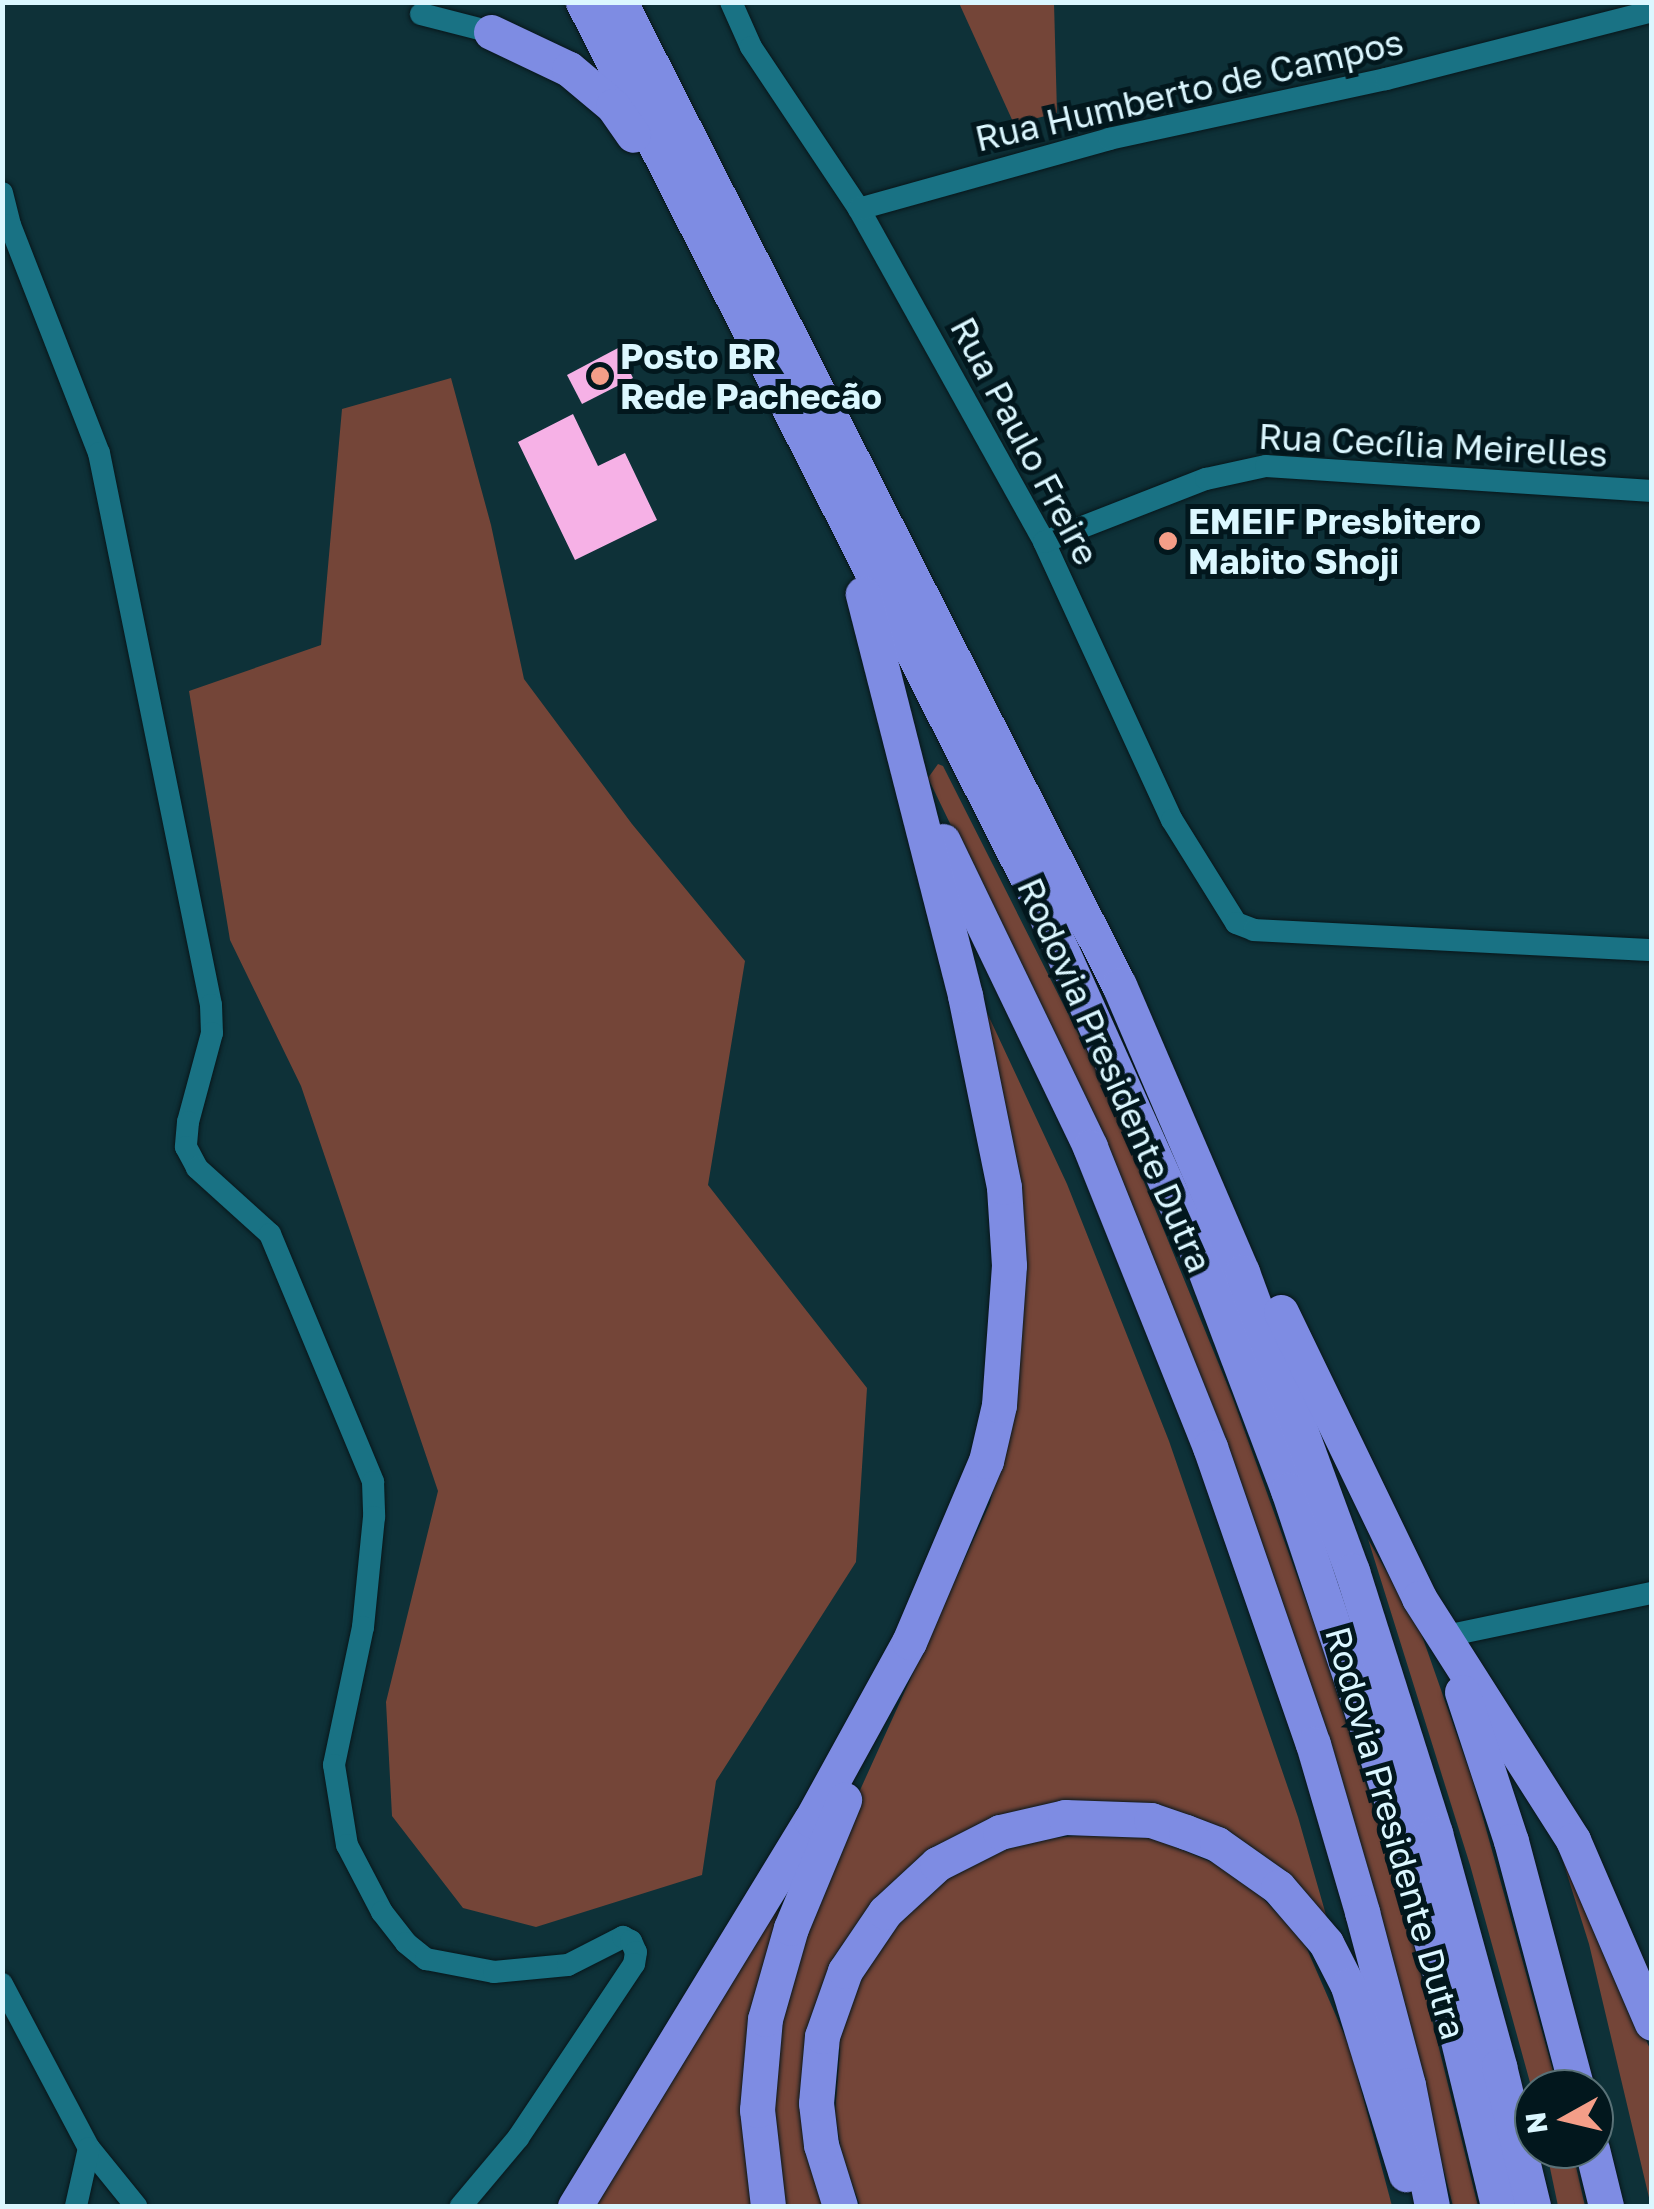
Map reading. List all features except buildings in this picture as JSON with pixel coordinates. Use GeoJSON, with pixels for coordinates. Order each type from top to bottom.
{"type":"FeatureCollection","features":[{"type":"Feature","properties":{"kind":"highway","name":"Rodovia Presidente Dutra"},"geometry":{"type":"LineString","coordinates":[[582,2],[1042,907],[1145,1130],[1234,1344],[1325,1596],[1393,1806],[1453,2020],[1498,2206]]}},
{"type":"Feature","properties":{"kind":"highway","name":"Rodovia Presidente Dutra"},"geometry":{"type":"LineString","coordinates":[[620,2],[1118,984],[1242,1272],[1352,1572],[1435,1833],[1532,2206]]}},
{"type":"Feature","properties":{"kind":"highway"},"geometry":{"type":"LineString","coordinates":[[490,32],[569,70],[613,106],[682,200]]}},
{"type":"Feature","properties":{"kind":"highway"},"geometry":{"type":"LineString","coordinates":[[768,2206],[757,2110],[765,2019],[776,1973],[908,1642],[986,1462],[1007,1342],[1009,1265],[1004,1186],[988,1102],[870,610],[774,384]]}},
{"type":"Feature","properties":{"kind":"highway"},"geometry":{"type":"LineString","coordinates":[[912,777],[1090,1148],[1210,1447],[1312,1744],[1362,1912],[1408,2085],[1432,2206]]}},
{"type":"Feature","properties":{"kind":"highway"},"geometry":{"type":"LineString","coordinates":[[1118,984],[1222,1184],[1360,1483],[1441,1637],[1550,1798],[1573,1840],[1652,2023]]}},
{"type":"Feature","properties":{"kind":"highway"},"geometry":{"type":"LineString","coordinates":[[1441,1637],[1511,1841],[1572,2069]]}},
{"type":"Feature","properties":{"kind":"highway"},"geometry":{"type":"LineString","coordinates":[[575,2206],[811,1820],[908,1642]]}},
{"type":"Feature","properties":{"kind":"highway"},"geometry":{"type":"LineString","coordinates":[[840,2206],[821,2145],[817,2067],[832,1999],[866,1936],[913,1883],[969,1846],[1032,1822],[1112,1816],[1150,1820],[1217,1844],[1278,1887],[1302,1911],[1326,1944],[1348,1986],[1416,2206]]}},
{"type":"Feature","properties":{"kind":"highway"},"geometry":{"type":"LineString","coordinates":[[1597,2169],[1606,2206]]}},
{"type":"Feature","properties":{"kind":"street","name":"Rua Paulo Freire"},"geometry":{"type":"LineString","coordinates":[[731,2],[751,47],[859,209],[1044,542],[1172,820],[1236,924],[1254,930],[1652,950]]}},
{"type":"Feature","properties":{"kind":"street","name":"Rua Humberto de Campos"},"geometry":{"type":"LineString","coordinates":[[859,209],[1109,138],[1386,79],[1652,11]]}},
{"type":"Feature","properties":{"kind":"street"},"geometry":{"type":"LineString","coordinates":[[421,14],[490,32]]}},
{"type":"Feature","properties":{"kind":"street"},"geometry":{"type":"LineString","coordinates":[[2,194],[10,225],[100,454],[212,1005],[212,1034],[188,1122],[186,1147],[197,1168],[270,1234],[373,1482],[374,1516],[363,1627],[334,1766],[348,1845],[364,1883],[406,1943],[426,1959],[494,1972],[546,1969],[568,1965],[612,1939],[632,1941],[634,1964],[518,2138],[461,2206]]}},
{"type":"Feature","properties":{"kind":"street","name":"Rua Cecília Meirelles"},"geometry":{"type":"LineString","coordinates":[[1044,542],[1206,478],[1266,466],[1652,491]]}},
{"type":"Feature","properties":{"kind":"street"},"geometry":{"type":"LineString","coordinates":[[1441,1637],[1652,1594]]}},
{"type":"Feature","properties":{"kind":"street"},"geometry":{"type":"LineString","coordinates":[[2,1984],[89,2148],[136,2206]]}},
{"type":"Feature","properties":{"kind":"street"},"geometry":{"type":"LineString","coordinates":[[76,2206],[89,2148]]}},
{"type":"Feature","properties":{"kind":"shaded area"},"geometry":{"type":"Polygon","coordinates":[[[959,3],[1054,3],[1057,113],[1014,124],[959,3]]]}},
{"type":"Feature","properties":{"kind":"shaded area"},"geometry":{"type":"Polygon","coordinates":[[[451,378],[491,525],[524,679],[632,824],[745,961],[708,1185],[867,1388],[856,1562],[716,1781],[702,1875],[536,1927],[463,1908],[392,1816],[386,1702],[438,1491],[301,1086],[230,940],[189,691],[321,645],[342,409],[451,378]]]}},
{"type":"Feature","properties":{"kind":"shaded area"},"geometry":{"type":"Polygon","coordinates":[[[938,764],[943,766],[1105,1087],[1232,1396],[1318,1634],[1402,1898],[1478,2206],[1453,2206],[1375,1907],[989,904],[928,778],[938,764]]]}},
{"type":"Feature","properties":{"kind":"shaded area"},"geometry":{"type":"Polygon","coordinates":[[[975,987],[1067,1184],[1169,1441],[1298,1817],[1332,1936],[1205,1830],[988,1827],[830,1981],[830,2206],[779,2206],[774,2179],[774,2029],[818,1883],[990,1503],[1018,1383],[1025,1266],[975,987]]]}},
{"type":"Feature","properties":{"kind":"shaded area"},"geometry":{"type":"Polygon","coordinates":[[[1368,1539],[1420,1630],[1472,1778],[1552,2069],[1526,2069],[1470,1865],[1368,1539]]]}},
{"type":"Feature","properties":{"kind":"shaded area"},"geometry":{"type":"Polygon","coordinates":[[[1115,1832],[1154,1838],[1221,1866],[1250,1884],[1304,1942],[1350,2048],[1392,2206],[860,2206],[842,2157],[835,2113],[840,2050],[836,2039],[850,1998],[885,1935],[936,1885],[965,1865],[1032,1840],[1115,1832]]]}},
{"type":"Feature","properties":{"kind":"shaded area"},"geometry":{"type":"Polygon","coordinates":[[[1560,1852],[1651,2051],[1651,2206],[1589,1944],[1560,1852]]]}},
{"type":"Feature","properties":{"kind":"shaded area"},"geometry":{"type":"Polygon","coordinates":[[[772,1907],[783,1913],[752,2206],[592,2206],[772,1907]]]}},
{"type":"Feature","properties":{"kind":"shaded area"},"geometry":{"type":"Polygon","coordinates":[[[1550,2169],[1577,2169],[1585,2206],[1558,2206],[1550,2169]]]}},
{"type":"Feature","properties":{"kind":"place","name":"Posto BR Rede Pachecão"},"geometry":{"type":"Point","coordinates":[600,376]}},
{"type":"Feature","properties":{"kind":"place","name":"EMEIF Presbitero Mabito Shoji"},"geometry":{"type":"Point","coordinates":[1168,541]}}]}
